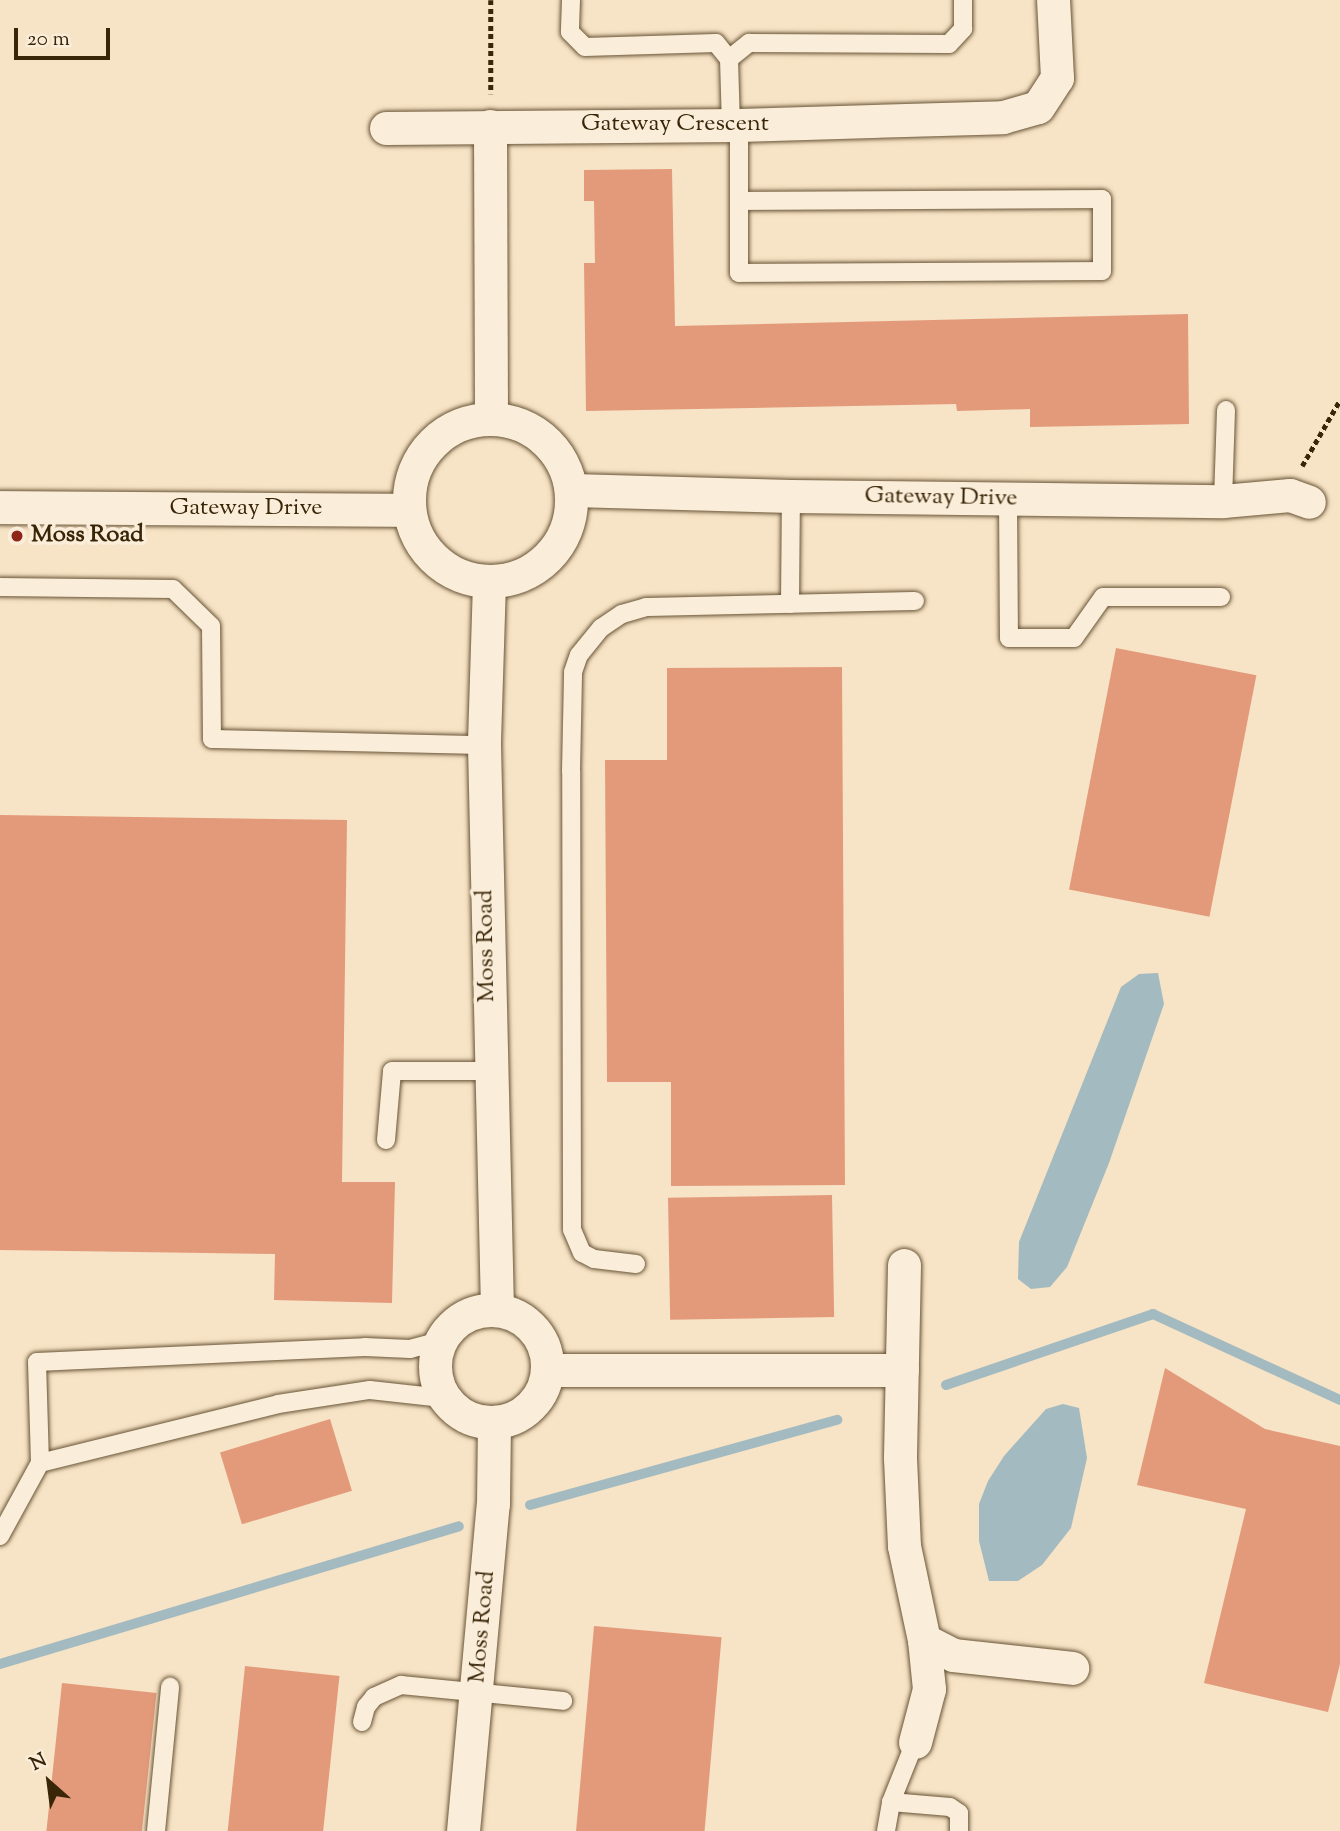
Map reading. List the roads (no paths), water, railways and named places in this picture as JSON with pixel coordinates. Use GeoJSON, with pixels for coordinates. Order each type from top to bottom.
{"type":"FeatureCollection","features":[{"type":"Feature","properties":{"kind":"street","name":"Gateway Crescent"},"geometry":{"type":"LineString","coordinates":[[386,128],[735,125],[1003,117],[1038,107],[1057,78],[1052,0]]}},
{"type":"Feature","properties":{"kind":"street"},"geometry":{"type":"LineString","coordinates":[[490,126],[491,418]]}},
{"type":"Feature","properties":{"kind":"street"},"geometry":{"type":"LineString","coordinates":[[491,418],[525,427],[553,447],[566,468],[572,490],[570,518],[560,544],[541,564],[517,577],[489,582],[456,573],[427,552],[415,532],[409,510],[410,482],[421,456],[439,436],[464,423],[491,418]]}},
{"type":"Feature","properties":{"kind":"street","name":"Gateway Drive"},"geometry":{"type":"LineString","coordinates":[[572,490],[1007,499],[1300,498]]}},
{"type":"Feature","properties":{"kind":"street","name":"Gateway Drive"},"geometry":{"type":"LineString","coordinates":[[0,507],[409,510]]}},
{"type":"Feature","properties":{"kind":"street","name":"Moss Road"},"geometry":{"type":"LineString","coordinates":[[489,582],[484,745],[496,1310]]}},
{"type":"Feature","properties":{"kind":"street"},"geometry":{"type":"LineString","coordinates":[[904,1265],[900,1458],[904,1545],[924,1640],[929,1689],[915,1742]]}},
{"type":"Feature","properties":{"kind":"street"},"geometry":{"type":"LineString","coordinates":[[496,1310],[511,1313],[534,1329],[544,1348],[547,1370],[536,1400],[525,1412],[494,1423],[466,1416],[443,1398],[436,1380],[434,1360],[440,1341],[463,1316],[496,1310]]}},
{"type":"Feature","properties":{"kind":"street"},"geometry":{"type":"LineString","coordinates":[[547,1370],[902,1370]]}},
{"type":"Feature","properties":{"kind":"street","name":"Moss Road"},"geometry":{"type":"LineString","coordinates":[[463,1831],[478,1693],[493,1504],[494,1423]]}},
{"type":"Feature","properties":{"kind":"street"},"geometry":{"type":"LineString","coordinates":[[924,1640],[953,1655],[1072,1668]]}},
{"type":"Feature","properties":{"kind":"lane"},"geometry":{"type":"LineString","coordinates":[[570,0],[570,32],[585,47],[716,43],[729,60],[740,201],[739,273],[1102,271],[1102,199],[740,201]]}},
{"type":"Feature","properties":{"kind":"lane"},"geometry":{"type":"LineString","coordinates":[[729,60],[749,43],[949,44],[964,29],[963,0]]}},
{"type":"Feature","properties":{"kind":"lane"},"geometry":{"type":"LineString","coordinates":[[1223,500],[1226,410]]}},
{"type":"Feature","properties":{"kind":"lane"},"geometry":{"type":"LineString","coordinates":[[790,496],[790,604]]}},
{"type":"Feature","properties":{"kind":"lane"},"geometry":{"type":"LineString","coordinates":[[1007,499],[1009,638],[1074,638],[1103,597],[1221,597]]}},
{"type":"Feature","properties":{"kind":"lane"},"geometry":{"type":"LineString","coordinates":[[0,587],[173,589],[211,626],[212,739],[484,745]]}},
{"type":"Feature","properties":{"kind":"lane"},"geometry":{"type":"LineString","coordinates":[[636,1264],[594,1259],[582,1253],[572,1230],[569,967],[573,672],[586,642],[621,614],[646,607],[915,601]]}},
{"type":"Feature","properties":{"kind":"lane"},"geometry":{"type":"LineString","coordinates":[[386,1140],[392,1070],[489,1071]]}},
{"type":"Feature","properties":{"kind":"lane"},"geometry":{"type":"LineString","coordinates":[[0,1536],[40,1462],[37,1362],[365,1347],[410,1349],[440,1341]]}},
{"type":"Feature","properties":{"kind":"lane"},"geometry":{"type":"LineString","coordinates":[[40,1462],[278,1404],[370,1390],[443,1398]]}},
{"type":"Feature","properties":{"kind":"lane"},"geometry":{"type":"LineString","coordinates":[[362,1722],[366,1707],[374,1697],[401,1685],[564,1701]]}},
{"type":"Feature","properties":{"kind":"lane"},"geometry":{"type":"LineString","coordinates":[[156,1831],[170,1688]]}},
{"type":"Feature","properties":{"kind":"lane"},"geometry":{"type":"LineString","coordinates":[[886,1831],[891,1802],[915,1742]]}},
{"type":"Feature","properties":{"kind":"lane"},"geometry":{"type":"LineString","coordinates":[[891,1802],[950,1807],[959,1813],[959,1831]]}},
{"type":"Feature","properties":{"kind":"water"},"geometry":{"type":"Polygon","coordinates":[[[1158,973],[1164,1004],[1109,1163],[1067,1267],[1050,1287],[1031,1289],[1018,1279],[1019,1242],[1121,987],[1139,974],[1158,973]]]}},
{"type":"Feature","properties":{"kind":"water"},"geometry":{"type":"Polygon","coordinates":[[[1063,1404],[1079,1408],[1087,1458],[1071,1528],[1042,1565],[1018,1581],[989,1581],[979,1541],[979,1504],[988,1481],[1004,1456],[1046,1409],[1063,1404]]]}},
{"type":"Feature","properties":{"kind":"waterway"},"geometry":{"type":"LineString","coordinates":[[946,1385],[1153,1314],[1340,1400]]}},
{"type":"Feature","properties":{"kind":"waterway"},"geometry":{"type":"LineString","coordinates":[[530,1505],[837,1420]]}},
{"type":"Feature","properties":{"kind":"waterway"},"geometry":{"type":"LineString","coordinates":[[0,1664],[459,1526]]}},
{"type":"Feature","properties":{"kind":"place","name":"Moss Road"},"geometry":{"type":"Point","coordinates":[17,536]}}]}
